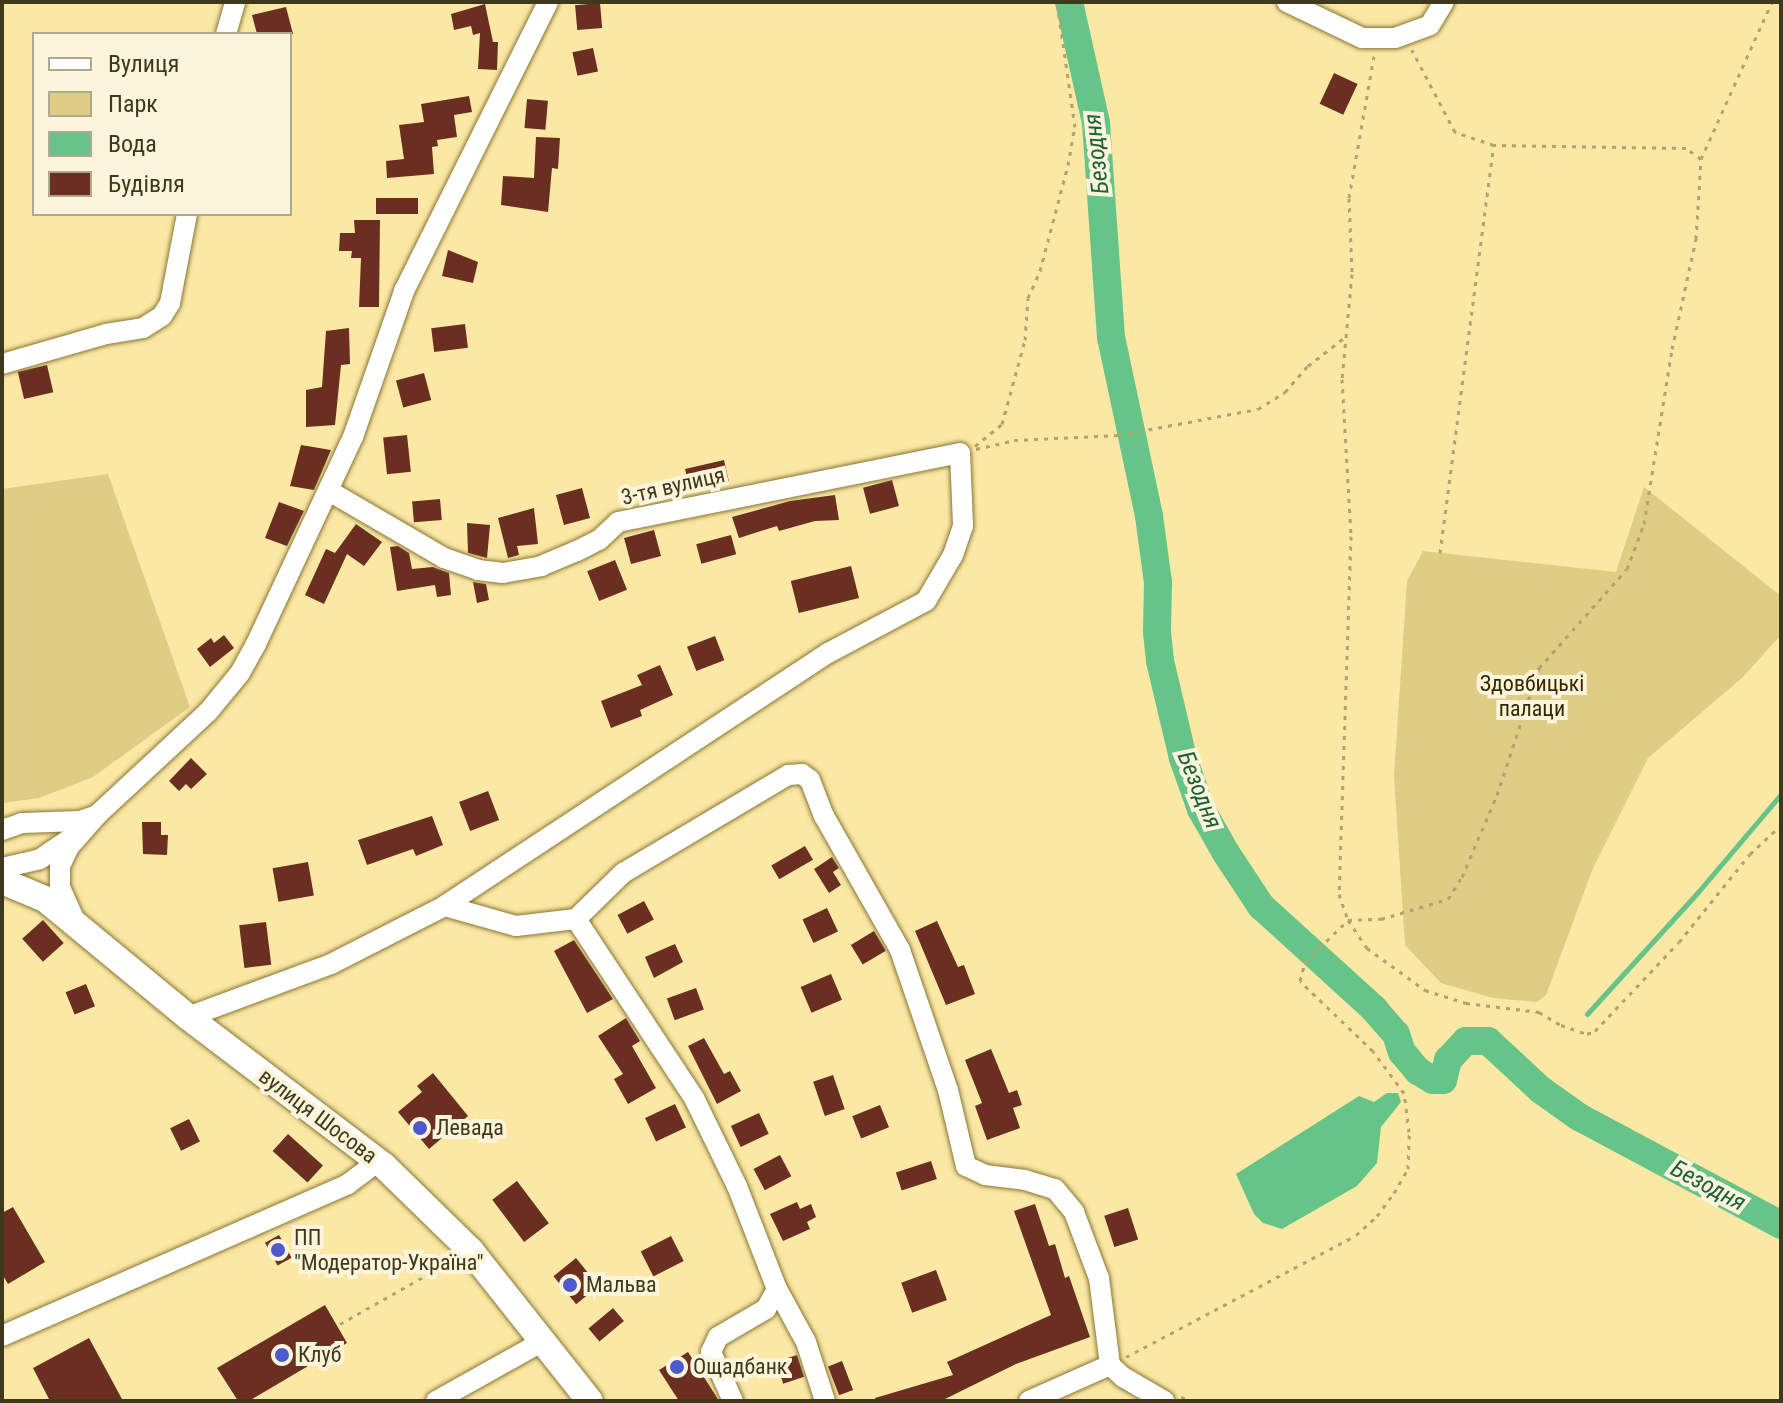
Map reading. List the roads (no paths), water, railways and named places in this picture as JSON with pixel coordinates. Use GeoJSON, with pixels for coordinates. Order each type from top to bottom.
{"type":"FeatureCollection","features":[{"type":"Feature","properties":{"kind":"main road","name":"вулиця Шосова"},"geometry":{"type":"LineString","coordinates":[[2,881],[45,899],[75,921],[188,1017],[378,1161],[471,1251],[545,1340],[590,1401]]}},
{"type":"Feature","properties":{"kind":"street"},"geometry":{"type":"LineString","coordinates":[[227,32],[235,2]]}},
{"type":"Feature","properties":{"kind":"street"},"geometry":{"type":"LineString","coordinates":[[75,921],[63,897],[59,877],[69,847],[97,815],[208,712],[240,673],[353,437],[404,291],[548,2]]}},
{"type":"Feature","properties":{"kind":"street"},"geometry":{"type":"LineString","coordinates":[[1287,2],[1362,38],[1400,37],[1430,25],[1444,2]]}},
{"type":"Feature","properties":{"kind":"street"},"geometry":{"type":"LineString","coordinates":[[2,364],[106,334],[143,328],[162,316],[170,303],[187,216]]}},
{"type":"Feature","properties":{"kind":"street","name":"3-тя вулиця"},"geometry":{"type":"LineString","coordinates":[[329,491],[444,558],[478,570],[503,573],[541,566],[577,551],[599,540],[618,522],[964,452],[963,526],[953,555],[926,601],[828,653],[445,906]]}},
{"type":"Feature","properties":{"kind":"street"},"geometry":{"type":"LineString","coordinates":[[188,1017],[331,964],[445,906],[516,926],[576,919],[623,873],[788,775],[802,774],[810,780],[824,816],[900,950],[948,1090],[966,1166],[985,1175],[1025,1180],[1055,1189],[1074,1212],[1099,1278],[1110,1365],[1123,1377],[1164,1401]]}},
{"type":"Feature","properties":{"kind":"street"},"geometry":{"type":"LineString","coordinates":[[2,830],[22,823],[80,821],[97,815]]}},
{"type":"Feature","properties":{"kind":"street"},"geometry":{"type":"LineString","coordinates":[[2,868],[40,859],[82,831]]}},
{"type":"Feature","properties":{"kind":"street"},"geometry":{"type":"LineString","coordinates":[[576,919],[694,1098],[737,1186],[777,1289],[806,1342],[825,1401]]}},
{"type":"Feature","properties":{"kind":"street"},"geometry":{"type":"LineString","coordinates":[[2,1336],[348,1184],[378,1161]]}},
{"type":"Feature","properties":{"kind":"street"},"geometry":{"type":"LineString","coordinates":[[733,1401],[711,1352],[718,1337],[766,1309],[777,1289]]}},
{"type":"Feature","properties":{"kind":"street"},"geometry":{"type":"LineString","coordinates":[[436,1401],[545,1340]]}},
{"type":"Feature","properties":{"kind":"street"},"geometry":{"type":"LineString","coordinates":[[1029,1401],[1110,1365]]}},
{"type":"Feature","properties":{"kind":"water"},"geometry":{"type":"Polygon","coordinates":[[[1387,1093],[1398,1093],[1401,1102],[1381,1127],[1377,1163],[1357,1186],[1282,1229],[1263,1223],[1254,1214],[1236,1174],[1359,1096],[1374,1102],[1387,1093]]]}},
{"type":"Feature","properties":{"kind":"waterway","name":"Безодня"},"geometry":{"type":"LineString","coordinates":[[1069,2],[1096,123],[1111,337],[1149,516],[1158,583],[1160,661],[1183,758],[1201,809],[1226,853],[1261,906],[1374,1009],[1396,1034],[1402,1052],[1418,1071],[1433,1080],[1443,1080],[1448,1060],[1466,1041],[1488,1041],[1541,1090],[1579,1117],[1781,1225]]}},
{"type":"Feature","properties":{"kind":"waterway"},"geometry":{"type":"LineString","coordinates":[[1587,1014],[1698,892],[1781,794]]}},
{"type":"Feature","properties":{"kind":"place","name":"Левада"},"geometry":{"type":"Point","coordinates":[420,1128]}},
{"type":"Feature","properties":{"kind":"place","name":"ПП \"Модератор-Україна\""},"geometry":{"type":"Point","coordinates":[278,1250]}},
{"type":"Feature","properties":{"kind":"place","name":"Мальва"},"geometry":{"type":"Point","coordinates":[570,1285]}},
{"type":"Feature","properties":{"kind":"place","name":"Клуб"},"geometry":{"type":"Point","coordinates":[282,1355]}},
{"type":"Feature","properties":{"kind":"place","name":"Ощадбанк"},"geometry":{"type":"Point","coordinates":[677,1367]}},
{"type":"Feature","properties":{"kind":"park label","name":"Здовбицькі палаци"},"geometry":{"type":"Point","coordinates":[1532,696]}}]}
